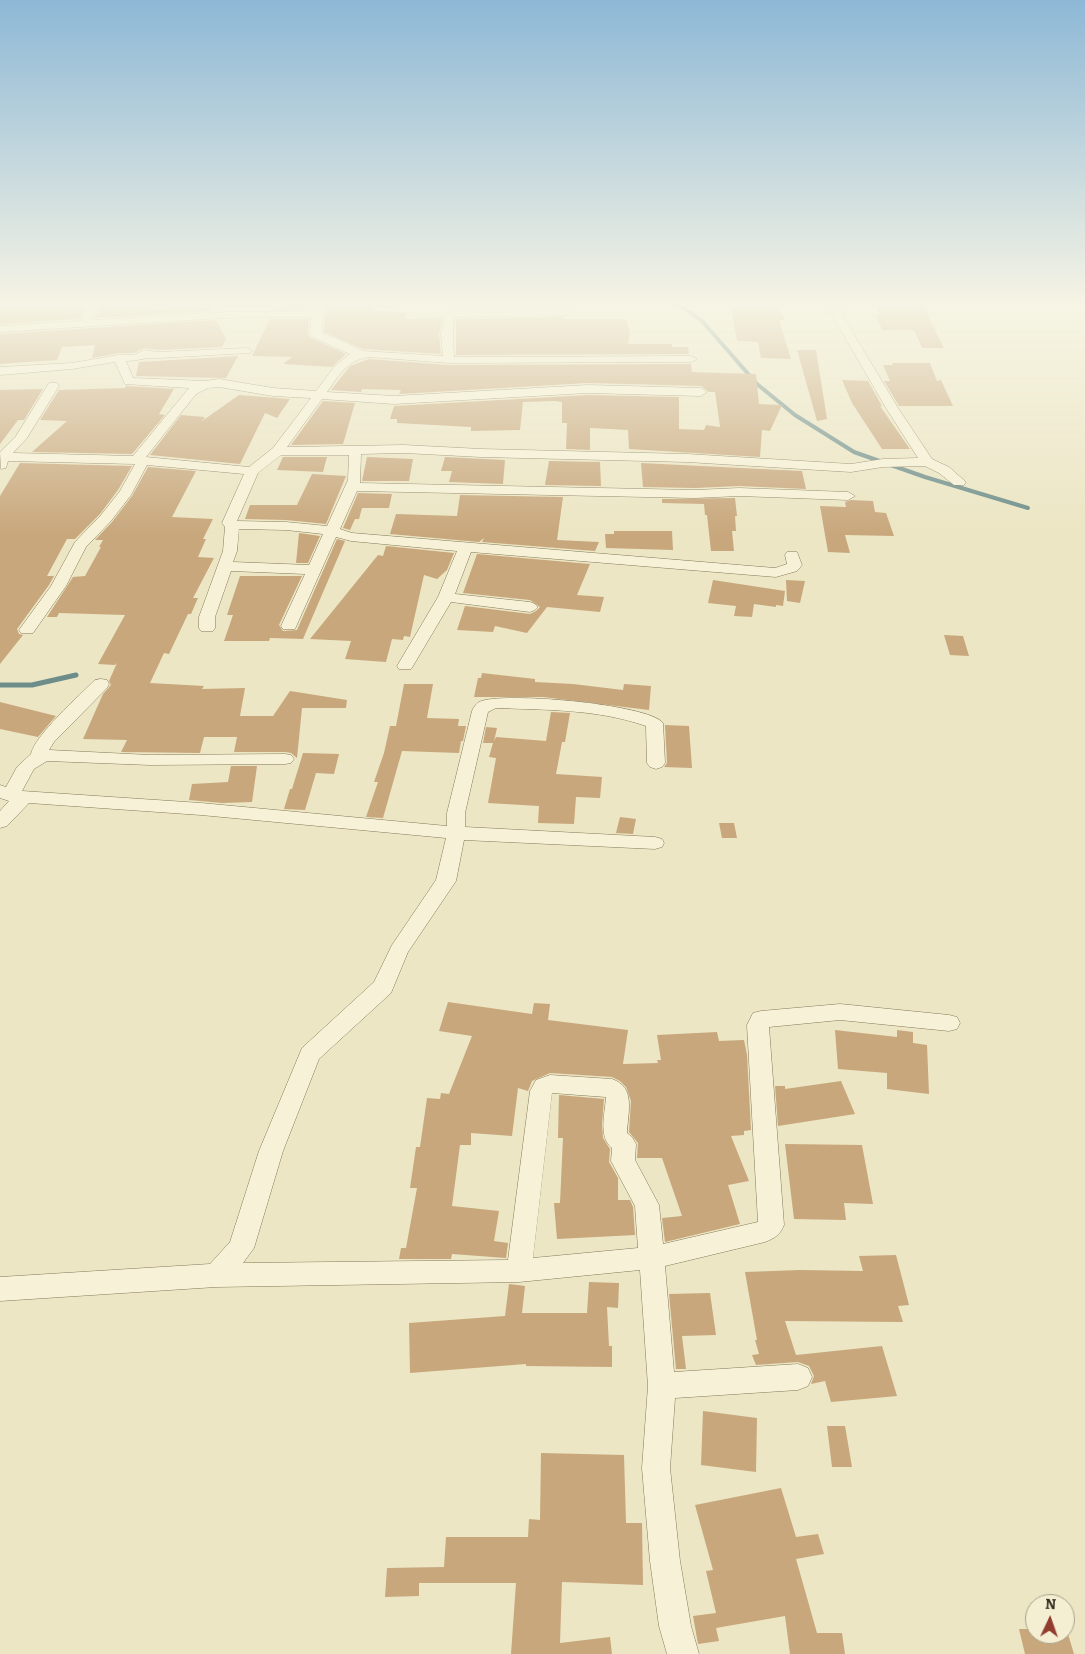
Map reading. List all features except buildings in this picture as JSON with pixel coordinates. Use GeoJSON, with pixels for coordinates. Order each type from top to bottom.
{"type":"FeatureCollection","features":[{"type":"Feature","properties":{"kind":"street"},"geometry":{"type":"LineString","coordinates":[[128,380],[205,385],[219,384],[273,392],[394,400],[562,390],[701,392]]}},
{"type":"Feature","properties":{"kind":"street"},"geometry":{"type":"LineString","coordinates":[[207,628],[207,617],[230,550],[232,526],[229,521],[252,471],[278,451],[330,380]]}},
{"type":"Feature","properties":{"kind":"street"},"geometry":{"type":"LineString","coordinates":[[876,380],[927,462]]}},
{"type":"Feature","properties":{"kind":"street"},"geometry":{"type":"LineString","coordinates":[[27,630],[58,586],[80,545],[106,518],[126,492],[140,461],[192,391],[205,385]]}},
{"type":"Feature","properties":{"kind":"street"},"geometry":{"type":"LineString","coordinates":[[1,460],[21,438],[53,386]]}},
{"type":"Feature","properties":{"kind":"street"},"geometry":{"type":"LineString","coordinates":[[278,451],[404,450],[687,458],[850,468],[883,463],[927,462],[944,470],[959,482]]}},
{"type":"Feature","properties":{"kind":"street"},"geometry":{"type":"LineString","coordinates":[[289,626],[354,480],[356,451]]}},
{"type":"Feature","properties":{"kind":"street"},"geometry":{"type":"LineString","coordinates":[[1,460],[140,461],[252,471]]}},
{"type":"Feature","properties":{"kind":"street"},"geometry":{"type":"LineString","coordinates":[[351,487],[685,494],[739,492],[848,496]]}},
{"type":"Feature","properties":{"kind":"street"},"geometry":{"type":"LineString","coordinates":[[232,526],[286,526],[331,532],[351,537],[466,548],[776,572],[792,568],[795,564],[792,555]]}},
{"type":"Feature","properties":{"kind":"street"},"geometry":{"type":"LineString","coordinates":[[405,666],[446,596],[466,548]]}},
{"type":"Feature","properties":{"kind":"street"},"geometry":{"type":"LineString","coordinates":[[225,566],[313,570]]}},
{"type":"Feature","properties":{"kind":"street"},"geometry":{"type":"LineString","coordinates":[[446,596],[530,607]]}},
{"type":"Feature","properties":{"kind":"street"},"geometry":{"type":"LineString","coordinates":[[0,822],[20,774],[40,756],[41,747],[48,738],[101,684]]}},
{"type":"Feature","properties":{"kind":"street"},"geometry":{"type":"LineString","coordinates":[[216,1275],[241,1248],[271,1151],[310,1054],[384,987],[399,950],[446,881],[456,833],[456,813],[480,712],[484,706],[496,703],[581,707],[639,717],[654,723],[656,763]]}},
{"type":"Feature","properties":{"kind":"street"},"geometry":{"type":"LineString","coordinates":[[40,756],[150,760],[285,759]]}},
{"type":"Feature","properties":{"kind":"street"},"geometry":{"type":"LineString","coordinates":[[0,779],[20,774]]}},
{"type":"Feature","properties":{"kind":"street"},"geometry":{"type":"LineString","coordinates":[[12,795],[201,809],[456,833],[656,843]]}},
{"type":"Feature","properties":{"kind":"street"},"geometry":{"type":"LineString","coordinates":[[0,1289],[216,1275],[519,1271],[650,1258],[765,1231],[772,1225],[758,1025],[761,1019],[840,1012],[949,1023]]}},
{"type":"Feature","properties":{"kind":"street"},"geometry":{"type":"LineString","coordinates":[[519,1271],[541,1091],[544,1086],[550,1084],[612,1088],[618,1094],[616,1138],[624,1144],[623,1161],[647,1205],[662,1386],[656,1468],[665,1561],[675,1626],[683,1654]]}},
{"type":"Feature","properties":{"kind":"street"},"geometry":{"type":"LineString","coordinates":[[662,1386],[798,1377]]}},
{"type":"Feature","properties":{"kind":"waterway"},"geometry":{"type":"LineString","coordinates":[[754,380],[795,415],[854,452],[925,477],[1028,508]]}},
{"type":"Feature","properties":{"kind":"waterway"},"geometry":{"type":"LineString","coordinates":[[0,685],[32,685],[76,675]]}}]}
